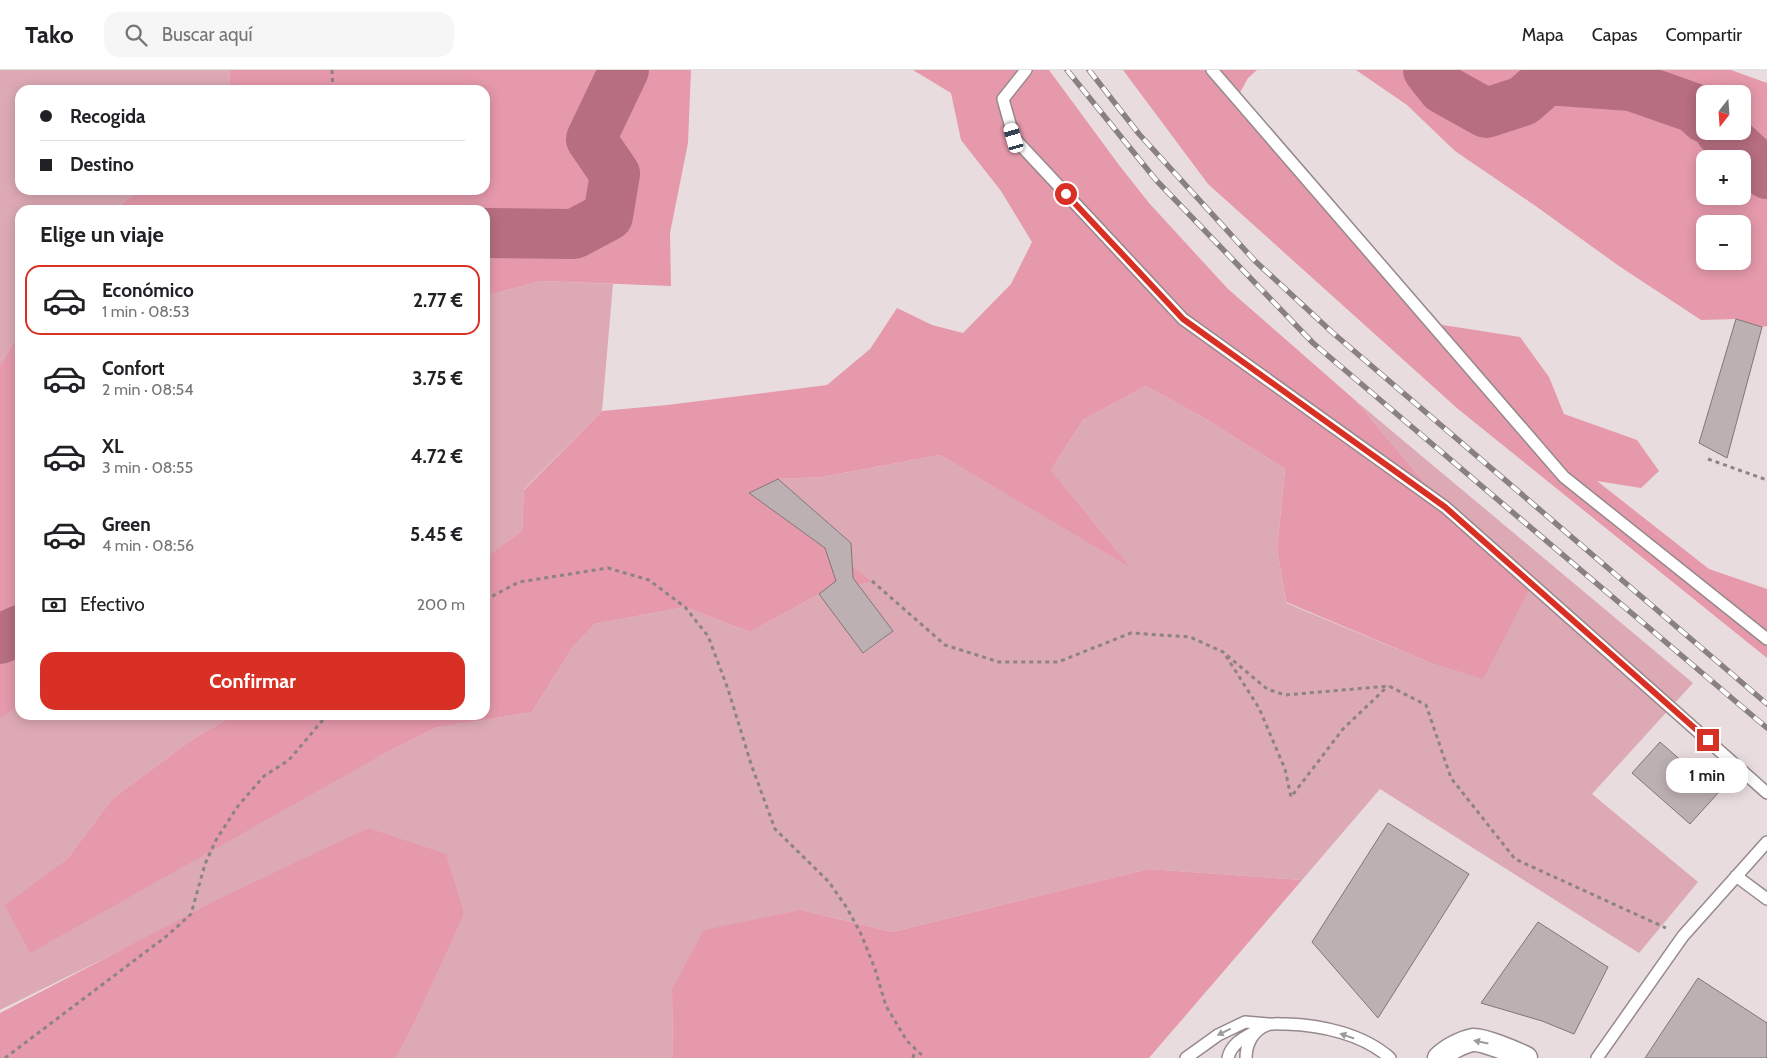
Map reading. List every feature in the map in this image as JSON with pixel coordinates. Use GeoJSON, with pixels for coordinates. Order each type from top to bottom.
{"type":"FeatureCollection","features":[{"type":"Feature","properties":{"kind":"street"},"geometry":{"type":"LineString","coordinates":[[1438,1058],[1446,1051],[1474,1040],[1513,1051],[1526,1058]]}},
{"type":"Feature","properties":{"kind":"lane"},"geometry":{"type":"LineString","coordinates":[[1026,70],[1003,99],[1014,138],[1183,319],[1445,507],[1767,793]]}},
{"type":"Feature","properties":{"kind":"lane"},"geometry":{"type":"LineString","coordinates":[[1212,70],[1564,477],[1767,639]]}},
{"type":"Feature","properties":{"kind":"lane"},"geometry":{"type":"LineString","coordinates":[[1597,1058],[1683,936],[1767,842]]}},
{"type":"Feature","properties":{"kind":"lane"},"geometry":{"type":"LineString","coordinates":[[1736,876],[1767,899]]}},
{"type":"Feature","properties":{"kind":"lane"},"geometry":{"type":"LineString","coordinates":[[1186,1058],[1218,1035],[1245,1022],[1304,1025],[1345,1034],[1377,1047],[1390,1058]]}},
{"type":"Feature","properties":{"kind":"lane"},"geometry":{"type":"LineString","coordinates":[[1227,1057],[1238,1041],[1268,1024]]}},
{"type":"Feature","properties":{"kind":"lane"},"geometry":{"type":"LineString","coordinates":[[1246,1058],[1246,1050],[1254,1032]]}},
{"type":"Feature","properties":{"kind":"path"},"geometry":{"type":"LineString","coordinates":[[332,70],[333,85]]}},
{"type":"Feature","properties":{"kind":"path"},"geometry":{"type":"LineString","coordinates":[[1708,459],[1767,480]]}},
{"type":"Feature","properties":{"kind":"path"},"geometry":{"type":"LineString","coordinates":[[490,597],[519,582],[608,568],[649,580],[685,607],[708,636],[728,688],[751,764],[776,829],[829,882],[847,908],[861,934],[875,969],[886,1006],[907,1041],[925,1058]]}},
{"type":"Feature","properties":{"kind":"path"},"geometry":{"type":"LineString","coordinates":[[872,580],[945,645],[999,662],[1058,662],[1131,633],[1190,637],[1223,652],[1266,689],[1285,695],[1389,686],[1426,705],[1451,778],[1515,859],[1683,936]]}},
{"type":"Feature","properties":{"kind":"path"},"geometry":{"type":"LineString","coordinates":[[1223,652],[1259,708],[1285,769],[1291,797],[1344,729],[1389,686]]}},
{"type":"Feature","properties":{"kind":"path"},"geometry":{"type":"LineString","coordinates":[[5,1058],[168,935],[191,914],[205,864],[216,840],[238,806],[264,776],[289,760],[322,720]]}},
{"type":"Feature","properties":{"kind":"path"},"geometry":{"type":"LineString","coordinates":[[913,1058],[915,1048]]}},
{"type":"Feature","properties":{"kind":"shaded area"},"geometry":{"type":"Polygon","coordinates":[[[0,70],[230,70],[229,85],[15,85],[15,195],[133,195],[120,205],[15,205],[15,340],[0,365],[0,70]]]}},
{"type":"Feature","properties":{"kind":"shaded area"},"geometry":{"type":"Polygon","coordinates":[[[230,70],[691,70],[688,143],[670,233],[671,286],[541,281],[490,295],[490,205],[120,205],[133,195],[490,195],[490,85],[229,85],[230,70]]]}},
{"type":"Feature","properties":{"kind":"shaded area"},"geometry":{"type":"Polygon","coordinates":[[[913,70],[1049,70],[1149,203],[1228,289],[1356,401],[1445,507],[1532,584],[1483,679],[1426,661],[1286,602],[1277,549],[1285,469],[1204,418],[1146,386],[1083,420],[1051,470],[1131,568],[940,455],[822,477],[778,479],[749,493],[872,581],[819,594],[750,632],[685,607],[595,624],[572,648],[532,712],[490,719],[490,553],[522,531],[524,490],[602,411],[667,405],[827,385],[870,349],[897,308],[932,325],[963,333],[1011,284],[1032,242],[1001,191],[961,140],[951,93],[913,70]]]}},
{"type":"Feature","properties":{"kind":"shaded area"},"geometry":{"type":"Polygon","coordinates":[[[1123,70],[1257,70],[1248,78],[1237,98],[1430,323],[1520,337],[1549,377],[1564,414],[1637,440],[1659,471],[1641,488],[1597,481],[1709,569],[1767,589],[1767,658],[1458,409],[1208,184],[1123,70]]]}},
{"type":"Feature","properties":{"kind":"shaded area"},"geometry":{"type":"Polygon","coordinates":[[[1356,70],[1731,70],[1767,83],[1767,326],[1762,327],[1736,319],[1701,320],[1619,266],[1455,151],[1407,105],[1356,70]]]}},
{"type":"Feature","properties":{"kind":"shaded area"},"geometry":{"type":"Polygon","coordinates":[[[541,281],[613,284],[602,411],[524,489],[522,531],[490,553],[490,295],[541,281]]]}},
{"type":"Feature","properties":{"kind":"shaded area"},"geometry":{"type":"Polygon","coordinates":[[[15,340],[15,708],[0,718],[0,365],[15,340]]]}},
{"type":"Feature","properties":{"kind":"shaded area"},"geometry":{"type":"Polygon","coordinates":[[[1146,386],[1204,418],[1285,469],[1277,549],[1286,603],[1426,661],[1445,507],[1356,401],[1693,683],[1592,794],[1698,882],[1639,953],[1380,789],[1302,880],[1148,869],[892,932],[801,910],[672,989],[673,1058],[396,1058],[413,1026],[464,913],[368,828],[0,1010],[0,717],[15,706],[15,720],[226,720],[190,741],[112,799],[67,859],[6,905],[378,757],[435,728],[532,712],[572,648],[595,624],[685,607],[750,632],[819,594],[864,653],[893,631],[857,584],[871,580],[843,563],[851,543],[778,479],[822,477],[940,455],[1130,567],[1051,470],[1083,420],[1146,386]]]}},
{"type":"Feature","properties":{"kind":"shaded area"},"geometry":{"type":"Polygon","coordinates":[[[226,720],[484,720],[435,728],[378,757],[30,953],[5,905],[67,859],[112,799],[190,741],[226,720]]]}},
{"type":"Feature","properties":{"kind":"shaded area"},"geometry":{"type":"Polygon","coordinates":[[[368,828],[446,854],[464,914],[413,1026],[396,1058],[0,1058],[0,1013],[219,899],[368,828]]]}},
{"type":"Feature","properties":{"kind":"shaded area"},"geometry":{"type":"Polygon","coordinates":[[[1148,869],[1302,880],[1149,1058],[673,1058],[672,989],[704,930],[801,910],[892,932],[1148,869]]]}},
{"type":"Feature","properties":{"kind":"building"},"geometry":{"type":"Polygon","coordinates":[[[1736,319],[1762,327],[1727,458],[1699,443],[1736,319]]]}},
{"type":"Feature","properties":{"kind":"building"},"geometry":{"type":"Polygon","coordinates":[[[778,479],[851,543],[853,578],[893,631],[863,653],[819,594],[836,581],[825,548],[749,493],[778,479]]]}},
{"type":"Feature","properties":{"kind":"building"},"geometry":{"type":"Polygon","coordinates":[[[1660,742],[1718,793],[1690,824],[1632,773],[1660,742]]]}},
{"type":"Feature","properties":{"kind":"building"},"geometry":{"type":"Polygon","coordinates":[[[1388,823],[1469,874],[1378,1018],[1312,942],[1388,823]]]}},
{"type":"Feature","properties":{"kind":"building"},"geometry":{"type":"Polygon","coordinates":[[[1538,922],[1608,967],[1574,1034],[1542,1021],[1481,1003],[1538,922]]]}},
{"type":"Feature","properties":{"kind":"building"},"geometry":{"type":"Polygon","coordinates":[[[1698,978],[1767,1023],[1767,1058],[1645,1058],[1698,978]]]}},
{"type":"Feature","properties":{"kind":"waterway"},"geometry":{"type":"LineString","coordinates":[[490,233],[574,234],[608,216],[615,174],[591,139],[624,70]]}},
{"type":"Feature","properties":{"kind":"waterway"},"geometry":{"type":"LineString","coordinates":[[1428,70],[1443,89],[1486,113],[1523,101],[1547,80],[1631,86],[1696,110]]}},
{"type":"Feature","properties":{"kind":"waterway"},"geometry":{"type":"LineString","coordinates":[[1730,140],[1767,174]]}},
{"type":"Feature","properties":{"kind":"waterway"},"geometry":{"type":"LineString","coordinates":[[0,639],[15,632]]}},
{"type":"Feature","properties":{"kind":"railway"},"geometry":{"type":"LineString","coordinates":[[1067,70],[1156,180],[1313,343],[1767,728]]}},
{"type":"Feature","properties":{"kind":"railway"},"geometry":{"type":"LineString","coordinates":[[1089,70],[1139,134],[1255,261],[1333,333],[1767,704]]}},
{"type":"Feature","properties":{"kind":"route"},"geometry":{"type":"LineString","coordinates":[[1066,194],[1183,319],[1445,507],[1708,740]]}}]}
